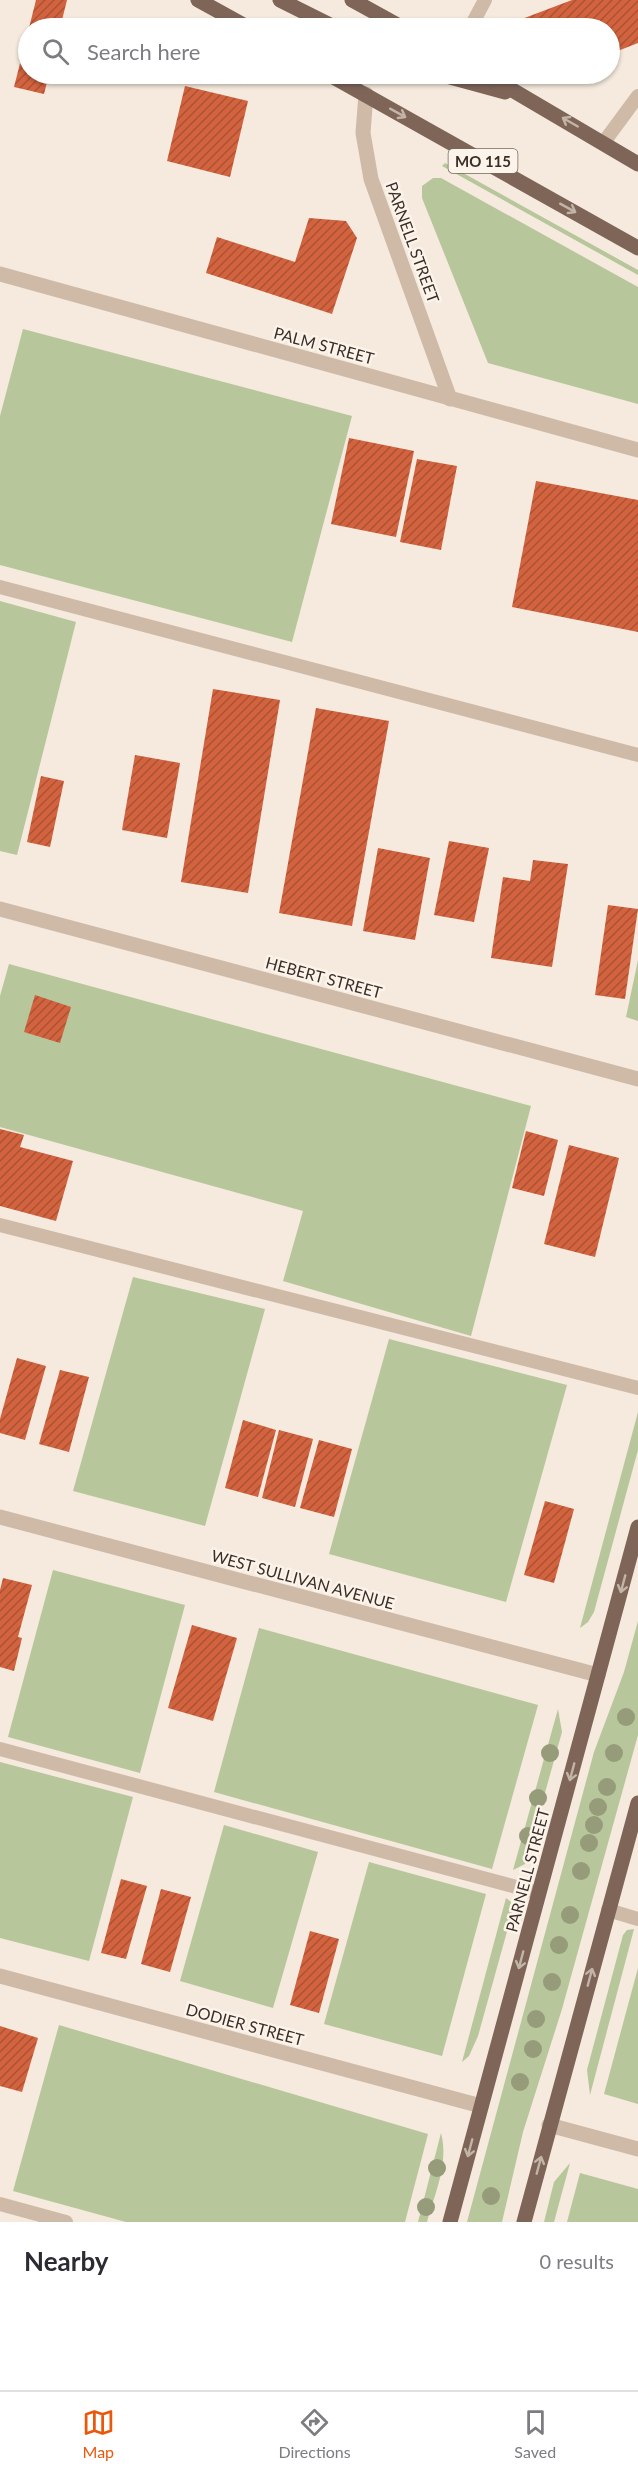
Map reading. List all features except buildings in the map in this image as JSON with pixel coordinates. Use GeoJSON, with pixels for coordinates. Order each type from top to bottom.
{"type":"FeatureCollection","features":[{"type":"Feature","properties":{"kind":"main road"},"geometry":{"type":"LineString","coordinates":[[198,0],[231,18]]}},
{"type":"Feature","properties":{"kind":"main road"},"geometry":{"type":"LineString","coordinates":[[280,0],[316,18]]}},
{"type":"Feature","properties":{"kind":"main road"},"geometry":{"type":"LineString","coordinates":[[352,0],[385,18]]}},
{"type":"Feature","properties":{"kind":"main road","name":"MO 115"},"geometry":{"type":"LineString","coordinates":[[347,84],[638,248]]}},
{"type":"Feature","properties":{"kind":"main road"},"geometry":{"type":"LineString","coordinates":[[476,84],[528,98]]}},
{"type":"Feature","properties":{"kind":"main road"},"geometry":{"type":"LineString","coordinates":[[502,84],[638,164]]}},
{"type":"Feature","properties":{"kind":"main road","name":"PARNELL STREET"},"geometry":{"type":"LineString","coordinates":[[450,2222],[638,1527]]}},
{"type":"Feature","properties":{"kind":"main road"},"geometry":{"type":"LineString","coordinates":[[524,2222],[638,1803]]}},
{"type":"Feature","properties":{"kind":"street","name":"PARNELL STREET"},"geometry":{"type":"LineString","coordinates":[[366,94],[363,133],[371,179],[450,399]]}},
{"type":"Feature","properties":{"kind":"street","name":"PALM STREET"},"geometry":{"type":"LineString","coordinates":[[0,274],[638,450]]}},
{"type":"Feature","properties":{"kind":"street","name":"HEBERT STREET"},"geometry":{"type":"LineString","coordinates":[[0,909],[638,1079]]}},
{"type":"Feature","properties":{"kind":"street","name":"WEST SULLIVAN AVENUE"},"geometry":{"type":"LineString","coordinates":[[0,1516],[598,1675]]}},
{"type":"Feature","properties":{"kind":"street","name":"DODIER STREET"},"geometry":{"type":"LineString","coordinates":[[0,1976],[482,2106]]}},
{"type":"Feature","properties":{"kind":"street"},"geometry":{"type":"LineString","coordinates":[[549,2125],[638,2149]]}},
{"type":"Feature","properties":{"kind":"lane"},"geometry":{"type":"LineString","coordinates":[[475,18],[485,0]]}},
{"type":"Feature","properties":{"kind":"lane"},"geometry":{"type":"LineString","coordinates":[[603,142],[638,96]]}},
{"type":"Feature","properties":{"kind":"lane"},"geometry":{"type":"LineString","coordinates":[[0,587],[638,755]]}},
{"type":"Feature","properties":{"kind":"lane"},"geometry":{"type":"LineString","coordinates":[[0,1225],[638,1388]]}},
{"type":"Feature","properties":{"kind":"lane"},"geometry":{"type":"LineString","coordinates":[[0,1749],[539,1893]]}},
{"type":"Feature","properties":{"kind":"lane"},"geometry":{"type":"LineString","coordinates":[[608,1910],[638,1918]]}},
{"type":"Feature","properties":{"kind":"lane"},"geometry":{"type":"LineString","coordinates":[[0,2204],[66,2222]]}},
{"type":"Feature","properties":{"kind":"green space"},"geometry":{"type":"Polygon","coordinates":[[[445,163],[638,270],[638,275],[442,166],[445,163]]]}},
{"type":"Feature","properties":{"kind":"green space"},"geometry":{"type":"Polygon","coordinates":[[[433,178],[441,178],[638,287],[638,404],[488,363],[422,198],[422,186],[433,178]]]}},
{"type":"Feature","properties":{"kind":"green space"},"geometry":{"type":"Polygon","coordinates":[[[23,329],[352,416],[292,642],[0,565],[0,416],[23,329]]]}},
{"type":"Feature","properties":{"kind":"green space"},"geometry":{"type":"Polygon","coordinates":[[[0,601],[76,622],[17,855],[0,851],[0,601]]]}},
{"type":"Feature","properties":{"kind":"green space"},"geometry":{"type":"Polygon","coordinates":[[[638,960],[638,1021],[626,1017],[638,960]]]}},
{"type":"Feature","properties":{"kind":"green space"},"geometry":{"type":"Polygon","coordinates":[[[9,964],[531,1106],[471,1336],[283,1281],[303,1211],[0,1127],[0,996],[9,964]]]}},
{"type":"Feature","properties":{"kind":"green space"},"geometry":{"type":"Polygon","coordinates":[[[133,1277],[265,1309],[205,1526],[73,1491],[133,1277]]]}},
{"type":"Feature","properties":{"kind":"green space"},"geometry":{"type":"Polygon","coordinates":[[[389,1339],[567,1385],[506,1602],[329,1554],[389,1339]]]}},
{"type":"Feature","properties":{"kind":"green space"},"geometry":{"type":"Polygon","coordinates":[[[638,1412],[638,1450],[594,1612],[588,1622],[580,1628],[638,1412]]]}},
{"type":"Feature","properties":{"kind":"green space"},"geometry":{"type":"Polygon","coordinates":[[[53,1570],[185,1605],[140,1773],[8,1737],[53,1570]]]}},
{"type":"Feature","properties":{"kind":"green space"},"geometry":{"type":"Polygon","coordinates":[[[638,1621],[638,1735],[562,2009],[523,2132],[502,2222],[467,2222],[594,1752],[624,1672],[638,1621]]]}},
{"type":"Feature","properties":{"kind":"green space"},"geometry":{"type":"Polygon","coordinates":[[[259,1628],[538,1705],[492,1869],[214,1792],[259,1628]]]}},
{"type":"Feature","properties":{"kind":"green space"},"geometry":{"type":"Polygon","coordinates":[[[558,1709],[562,1732],[525,1864],[513,1870],[558,1709]]]}},
{"type":"Feature","properties":{"kind":"green space"},"geometry":{"type":"Polygon","coordinates":[[[0,1762],[133,1797],[89,1961],[0,1938],[0,1762]]]}},
{"type":"Feature","properties":{"kind":"green space"},"geometry":{"type":"Polygon","coordinates":[[[224,1825],[318,1852],[273,2008],[180,1981],[224,1825]]]}},
{"type":"Feature","properties":{"kind":"green space"},"geometry":{"type":"Polygon","coordinates":[[[369,1862],[486,1894],[442,2056],[324,2024],[369,1862]]]}},
{"type":"Feature","properties":{"kind":"green space"},"geometry":{"type":"Polygon","coordinates":[[[506,1898],[511,1902],[513,1910],[478,2036],[469,2056],[462,2062],[506,1898]]]}},
{"type":"Feature","properties":{"kind":"green space"},"geometry":{"type":"Polygon","coordinates":[[[634,1929],[590,2095],[587,2070],[623,1935],[627,1930],[634,1929]]]}},
{"type":"Feature","properties":{"kind":"green space"},"geometry":{"type":"Polygon","coordinates":[[[638,1968],[638,2104],[604,2094],[638,1968]]]}},
{"type":"Feature","properties":{"kind":"green space"},"geometry":{"type":"Polygon","coordinates":[[[59,2025],[428,2134],[405,2222],[126,2222],[13,2191],[59,2025]]]}},
{"type":"Feature","properties":{"kind":"green space"},"geometry":{"type":"Polygon","coordinates":[[[441,2133],[443,2155],[440,2178],[427,2222],[418,2222],[441,2133]]]}},
{"type":"Feature","properties":{"kind":"green space"},"geometry":{"type":"Polygon","coordinates":[[[570,2163],[554,2222],[544,2222],[554,2182],[570,2163]]]}},
{"type":"Feature","properties":{"kind":"green space"},"geometry":{"type":"Polygon","coordinates":[[[580,2173],[638,2189],[638,2222],[567,2222],[580,2173]]]}}]}
